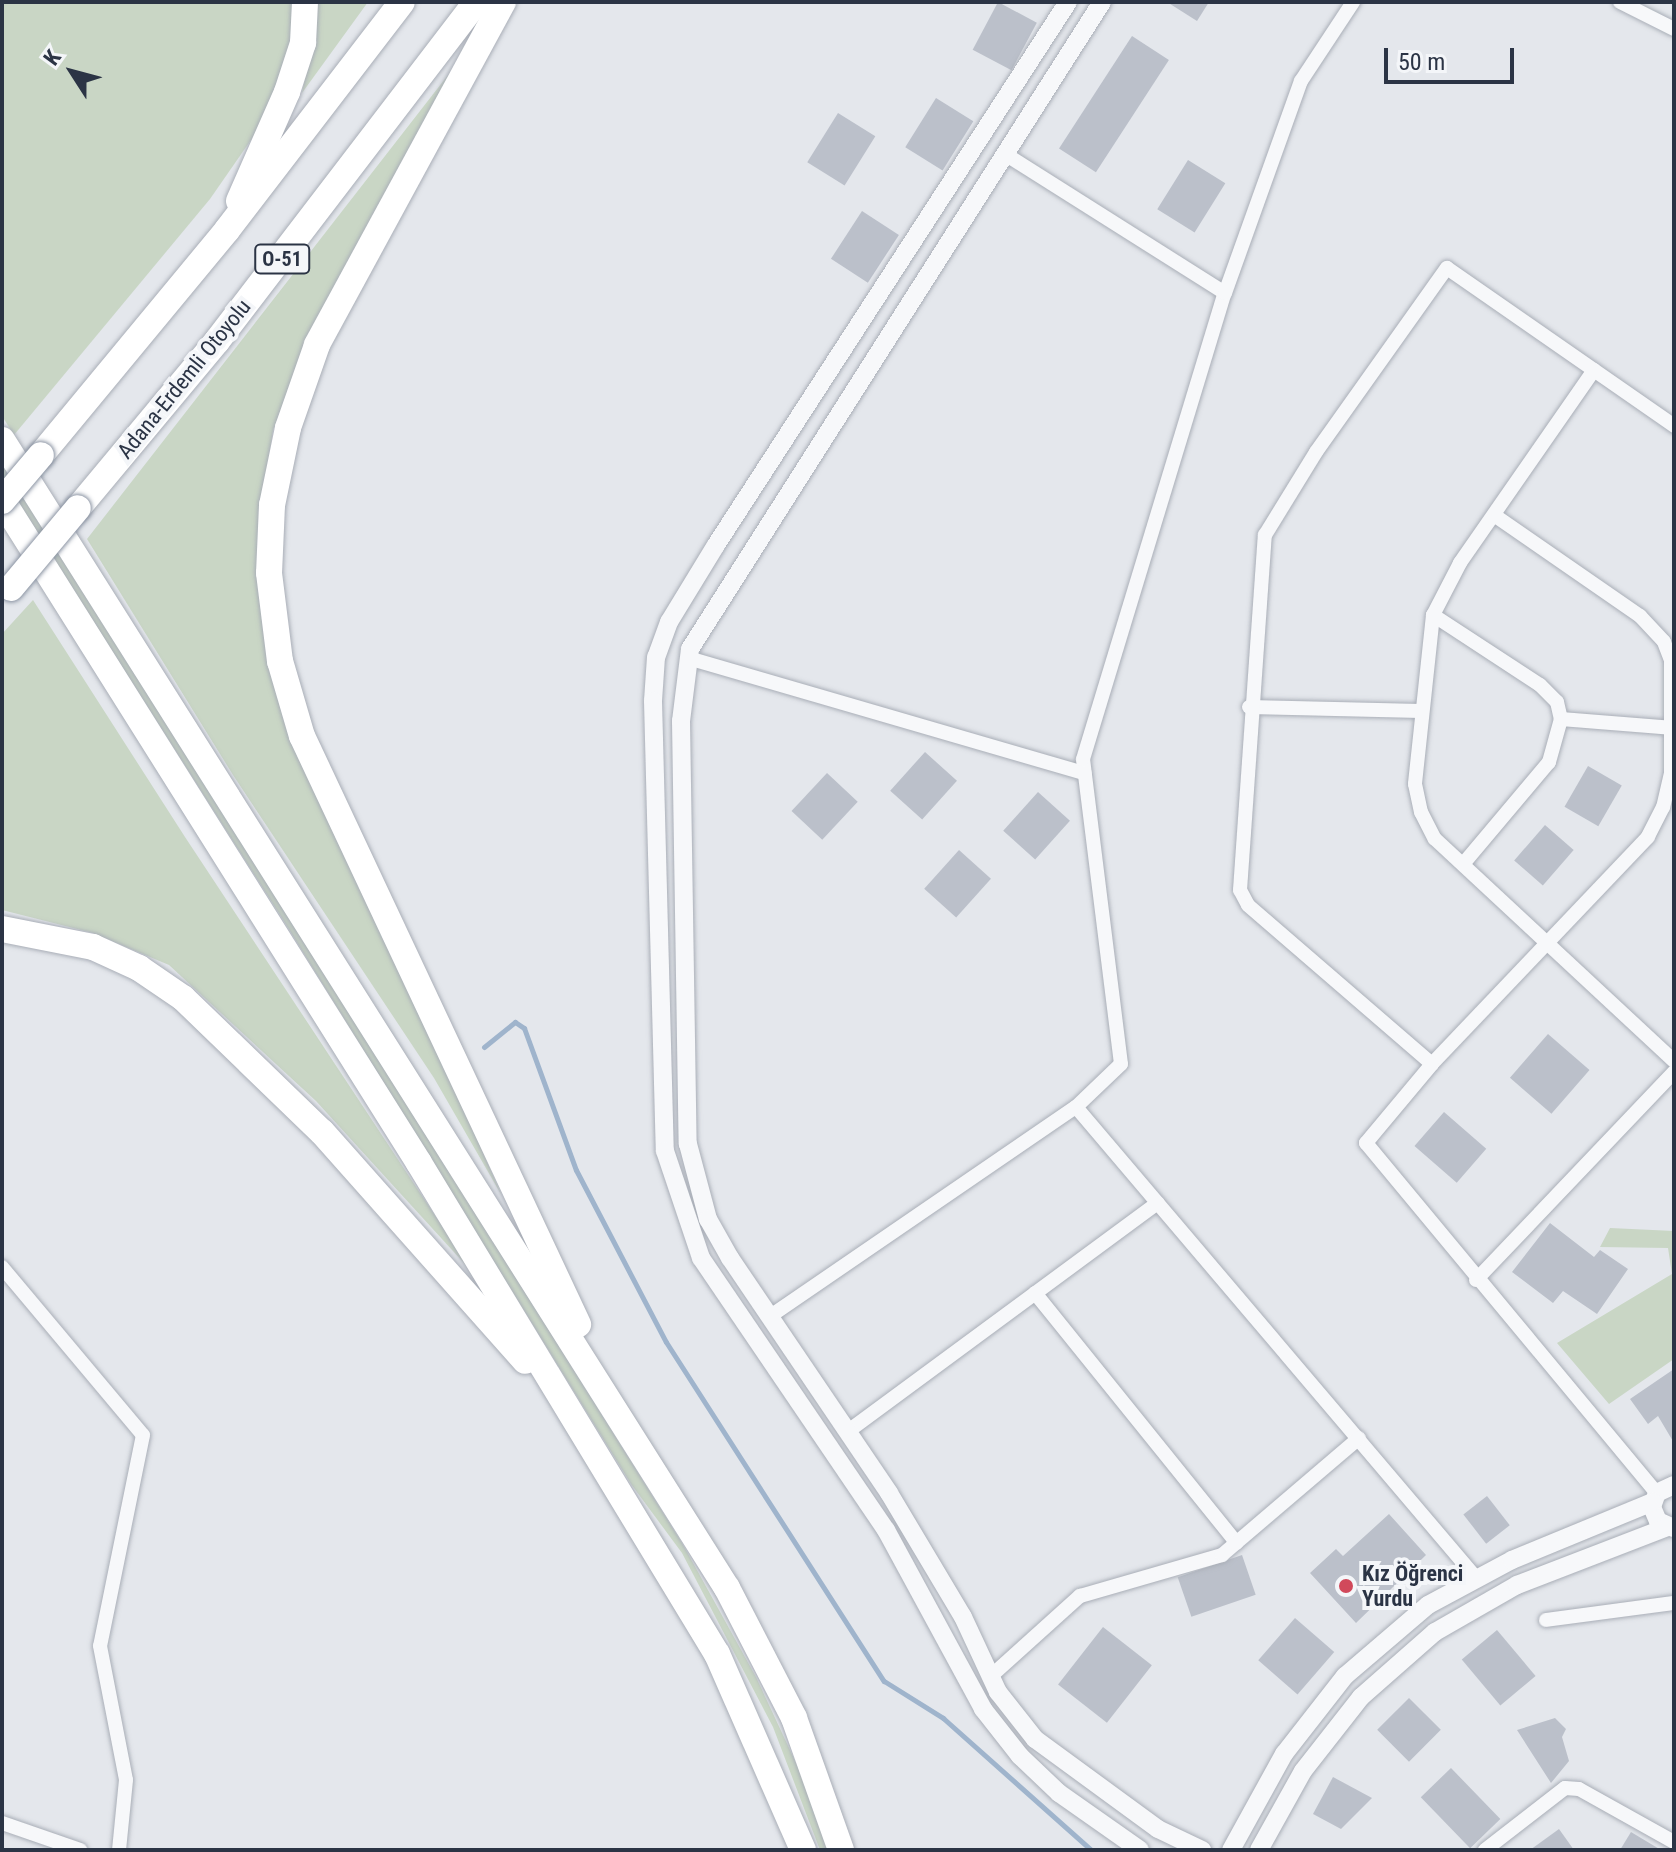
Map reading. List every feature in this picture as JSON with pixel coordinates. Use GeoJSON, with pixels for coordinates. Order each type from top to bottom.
{"type":"FeatureCollection","features":[{"type":"Feature","properties":{"kind":"highway"},"geometry":{"type":"LineString","coordinates":[[227,230],[287,92],[303,43],[305,2]]}},
{"type":"Feature","properties":{"kind":"highway","name":"O-51"},"geometry":{"type":"LineString","coordinates":[[2,501],[227,230],[402,2]]}},
{"type":"Feature","properties":{"kind":"highway","name":"Adana-Erdemli Otoyolu"},"geometry":{"type":"LineString","coordinates":[[7,593],[227,329],[476,2]]}},
{"type":"Feature","properties":{"kind":"highway"},"geometry":{"type":"LineString","coordinates":[[503,2],[317,345],[288,428],[272,505],[269,573],[280,661],[302,736],[623,1421]]}},
{"type":"Feature","properties":{"kind":"highway"},"geometry":{"type":"LineString","coordinates":[[2,440],[727,1588],[787,1705],[841,1850]]}},
{"type":"Feature","properties":{"kind":"highway"},"geometry":{"type":"LineString","coordinates":[[2,501],[608,1473],[717,1654],[803,1850]]}},
{"type":"Feature","properties":{"kind":"highway"},"geometry":{"type":"LineString","coordinates":[[2,929],[93,947],[139,968],[231,1040],[423,1242],[524,1360],[608,1473]]}},
{"type":"Feature","properties":{"kind":"street"},"geometry":{"type":"LineString","coordinates":[[1068,2],[716,545],[669,622],[656,657],[665,1151],[701,1258],[886,1530],[983,1709],[1020,1756],[1059,1793],[1140,1850]]}},
{"type":"Feature","properties":{"kind":"street"},"geometry":{"type":"LineString","coordinates":[[1102,2],[702,624],[688,658],[681,721],[688,1144],[708,1219],[769,1317],[847,1432],[963,1617],[991,1676],[1035,1739],[1158,1829],[1202,1850]]}},
{"type":"Feature","properties":{"kind":"street"},"geometry":{"type":"LineString","coordinates":[[769,1317],[1076,1107],[1121,1064],[1083,759],[1225,293],[1301,81],[1353,2]]}},
{"type":"Feature","properties":{"kind":"street"},"geometry":{"type":"LineString","coordinates":[[1620,2],[1674,29]]}},
{"type":"Feature","properties":{"kind":"street"},"geometry":{"type":"LineString","coordinates":[[1005,154],[1225,293]]}},
{"type":"Feature","properties":{"kind":"street"},"geometry":{"type":"LineString","coordinates":[[1432,1064],[1248,905],[1240,890],[1249,707],[1265,535],[1316,452],[1447,268],[1674,426]]}},
{"type":"Feature","properties":{"kind":"street"},"geometry":{"type":"LineString","coordinates":[[1594,370],[1494,515],[1433,615],[1415,784],[1421,812],[1435,839],[1674,1061]]}},
{"type":"Feature","properties":{"kind":"street"},"geometry":{"type":"LineString","coordinates":[[1494,515],[1640,616],[1664,642],[1671,660],[1671,773],[1663,807],[1648,837],[1550,946],[1432,1064],[1366,1143],[1476,1280],[1661,1493]]}},
{"type":"Feature","properties":{"kind":"street"},"geometry":{"type":"LineString","coordinates":[[1433,615],[1540,685],[1557,702],[1561,719],[1549,762],[1463,864]]}},
{"type":"Feature","properties":{"kind":"street"},"geometry":{"type":"LineString","coordinates":[[688,658],[1085,773]]}},
{"type":"Feature","properties":{"kind":"street"},"geometry":{"type":"LineString","coordinates":[[1249,707],[1421,711]]}},
{"type":"Feature","properties":{"kind":"street"},"geometry":{"type":"LineString","coordinates":[[1561,719],[1671,728]]}},
{"type":"Feature","properties":{"kind":"street"},"geometry":{"type":"LineString","coordinates":[[1476,1280],[1674,1072]]}},
{"type":"Feature","properties":{"kind":"street"},"geometry":{"type":"LineString","coordinates":[[1076,1107],[1477,1579]]}},
{"type":"Feature","properties":{"kind":"street"},"geometry":{"type":"LineString","coordinates":[[847,1432],[1158,1203]]}},
{"type":"Feature","properties":{"kind":"street"},"geometry":{"type":"LineString","coordinates":[[2,1267],[143,1435],[100,1646],[126,1780],[119,1850]]}},
{"type":"Feature","properties":{"kind":"street"},"geometry":{"type":"LineString","coordinates":[[1035,1293],[1237,1543]]}},
{"type":"Feature","properties":{"kind":"street"},"geometry":{"type":"LineString","coordinates":[[991,1676],[1080,1596],[1222,1555],[1359,1438]]}},
{"type":"Feature","properties":{"kind":"street"},"geometry":{"type":"LineString","coordinates":[[1661,1493],[1655,1517],[1670,1527]]}},
{"type":"Feature","properties":{"kind":"street"},"geometry":{"type":"LineString","coordinates":[[1231,1850],[1284,1754],[1345,1676],[1428,1605],[1661,1493]]}},
{"type":"Feature","properties":{"kind":"street"},"geometry":{"type":"LineString","coordinates":[[1259,1850],[1303,1771],[1361,1697],[1435,1632],[1517,1585],[1670,1527]]}},
{"type":"Feature","properties":{"kind":"street"},"geometry":{"type":"LineString","coordinates":[[1546,1620],[1674,1603]]}},
{"type":"Feature","properties":{"kind":"street"},"geometry":{"type":"LineString","coordinates":[[1485,1850],[1565,1788],[1579,1789],[1674,1842]]}},
{"type":"Feature","properties":{"kind":"street"},"geometry":{"type":"LineString","coordinates":[[2,1823],[80,1850]]}},
{"type":"Feature","properties":{"kind":"green space"},"geometry":{"type":"Polygon","coordinates":[[[2,2],[295,2],[289,58],[267,117],[210,199],[14,435],[2,416],[2,2]]]}},
{"type":"Feature","properties":{"kind":"green space"},"geometry":{"type":"Polygon","coordinates":[[[315,2],[368,2],[302,93],[315,28],[315,2]]]}},
{"type":"Feature","properties":{"kind":"green space"},"geometry":{"type":"Polygon","coordinates":[[[462,57],[306,346],[273,430],[260,514],[267,660],[502,1196],[434,1078],[233,775],[87,539],[462,57]]]}},
{"type":"Feature","properties":{"kind":"green space"},"geometry":{"type":"Polygon","coordinates":[[[2,456],[682,1543],[756,1677],[803,1778],[828,1850],[820,1850],[773,1727],[682,1553],[631,1484],[282,918],[2,478],[2,456]]]}},
{"type":"Feature","properties":{"kind":"green space"},"geometry":{"type":"Polygon","coordinates":[[[33,600],[185,837],[473,1273],[316,1101],[169,965],[93,933],[2,910],[2,634],[33,600]]]}},
{"type":"Feature","properties":{"kind":"green space"},"geometry":{"type":"Polygon","coordinates":[[[1610,1228],[1674,1231],[1674,1359],[1609,1404],[1557,1343],[1672,1274],[1668,1248],[1600,1247],[1610,1228]]]}},
{"type":"Feature","properties":{"kind":"building"},"geometry":{"type":"Polygon","coordinates":[[[998,2],[1037,23],[1011,70],[973,50],[998,2]]]}},
{"type":"Feature","properties":{"kind":"building"},"geometry":{"type":"Polygon","coordinates":[[[1167,2],[1209,2],[1197,21],[1167,2]]]}},
{"type":"Feature","properties":{"kind":"building"},"geometry":{"type":"Polygon","coordinates":[[[1132,36],[1169,60],[1096,172],[1059,148],[1132,36]]]}},
{"type":"Feature","properties":{"kind":"building"},"geometry":{"type":"Polygon","coordinates":[[[936,98],[973,121],[943,171],[905,147],[936,98]]]}},
{"type":"Feature","properties":{"kind":"building"},"geometry":{"type":"Polygon","coordinates":[[[838,113],[875,136],[845,186],[807,162],[838,113]]]}},
{"type":"Feature","properties":{"kind":"building"},"geometry":{"type":"Polygon","coordinates":[[[1188,160],[1225,183],[1195,233],[1157,209],[1188,160]]]}},
{"type":"Feature","properties":{"kind":"building"},"geometry":{"type":"Polygon","coordinates":[[[862,211],[899,235],[868,283],[831,259],[862,211]]]}},
{"type":"Feature","properties":{"kind":"building"},"geometry":{"type":"Polygon","coordinates":[[[925,752],[957,781],[922,819],[890,791],[925,752]]]}},
{"type":"Feature","properties":{"kind":"building"},"geometry":{"type":"Polygon","coordinates":[[[1588,766],[1622,785],[1598,826],[1564,807],[1588,766]]]}},
{"type":"Feature","properties":{"kind":"building"},"geometry":{"type":"Polygon","coordinates":[[[827,773],[858,802],[822,840],[792,811],[827,773]]]}},
{"type":"Feature","properties":{"kind":"building"},"geometry":{"type":"Polygon","coordinates":[[[1038,792],[1070,821],[1035,859],[1003,831],[1038,792]]]}},
{"type":"Feature","properties":{"kind":"building"},"geometry":{"type":"Polygon","coordinates":[[[1545,825],[1574,850],[1543,885],[1514,860],[1545,825]]]}},
{"type":"Feature","properties":{"kind":"building"},"geometry":{"type":"Polygon","coordinates":[[[959,850],[991,879],[956,917],[924,889],[959,850]]]}},
{"type":"Feature","properties":{"kind":"building"},"geometry":{"type":"Polygon","coordinates":[[[1548,1034],[1590,1070],[1551,1114],[1510,1078],[1548,1034]]]}},
{"type":"Feature","properties":{"kind":"building"},"geometry":{"type":"Polygon","coordinates":[[[1444,1112],[1486,1149],[1457,1183],[1414,1146],[1444,1112]]]}},
{"type":"Feature","properties":{"kind":"building"},"geometry":{"type":"Polygon","coordinates":[[[1550,1223],[1594,1257],[1600,1250],[1628,1269],[1597,1314],[1563,1291],[1553,1303],[1512,1272],[1550,1223]]]}},
{"type":"Feature","properties":{"kind":"building"},"geometry":{"type":"Polygon","coordinates":[[[1674,1369],[1674,1443],[1658,1416],[1648,1424],[1630,1399],[1674,1369]]]}},
{"type":"Feature","properties":{"kind":"building"},"geometry":{"type":"Polygon","coordinates":[[[1487,1496],[1510,1525],[1486,1544],[1463,1514],[1487,1496]]]}},
{"type":"Feature","properties":{"kind":"building"},"geometry":{"type":"Polygon","coordinates":[[[1389,1514],[1426,1555],[1356,1623],[1310,1573],[1336,1549],[1343,1556],[1389,1514]]]}},
{"type":"Feature","properties":{"kind":"building"},"geometry":{"type":"Polygon","coordinates":[[[1242,1555],[1256,1595],[1191,1617],[1178,1577],[1242,1555]]]}},
{"type":"Feature","properties":{"kind":"building"},"geometry":{"type":"Polygon","coordinates":[[[1295,1618],[1334,1652],[1298,1694],[1258,1660],[1295,1618]]]}},
{"type":"Feature","properties":{"kind":"building"},"geometry":{"type":"Polygon","coordinates":[[[1103,1627],[1152,1665],[1107,1723],[1058,1685],[1103,1627]]]}},
{"type":"Feature","properties":{"kind":"building"},"geometry":{"type":"Polygon","coordinates":[[[1497,1630],[1536,1676],[1500,1706],[1462,1660],[1497,1630]]]}},
{"type":"Feature","properties":{"kind":"building"},"geometry":{"type":"Polygon","coordinates":[[[1409,1698],[1441,1730],[1409,1762],[1377,1730],[1409,1698]]]}},
{"type":"Feature","properties":{"kind":"building"},"geometry":{"type":"Polygon","coordinates":[[[1555,1718],[1566,1729],[1562,1737],[1569,1761],[1551,1783],[1517,1730],[1555,1718]]]}},
{"type":"Feature","properties":{"kind":"building"},"geometry":{"type":"Polygon","coordinates":[[[1451,1768],[1500,1819],[1470,1848],[1421,1797],[1451,1768]]]}},
{"type":"Feature","properties":{"kind":"building"},"geometry":{"type":"Polygon","coordinates":[[[1333,1777],[1372,1798],[1341,1829],[1313,1814],[1333,1777]]]}},
{"type":"Feature","properties":{"kind":"building"},"geometry":{"type":"Polygon","coordinates":[[[1559,1829],[1574,1850],[1530,1850],[1559,1829]]]}},
{"type":"Feature","properties":{"kind":"building"},"geometry":{"type":"Polygon","coordinates":[[[1631,1832],[1661,1850],[1620,1850],[1631,1832]]]}},
{"type":"Feature","properties":{"kind":"waterway"},"geometry":{"type":"LineString","coordinates":[[484,1047],[515,1022],[524,1028],[576,1170],[666,1342],[884,1681],[943,1718],[1091,1850]]}},
{"type":"Feature","properties":{"kind":"place","name":"Kız Öğrenci Yurdu"},"geometry":{"type":"Point","coordinates":[1346,1586]}}]}
